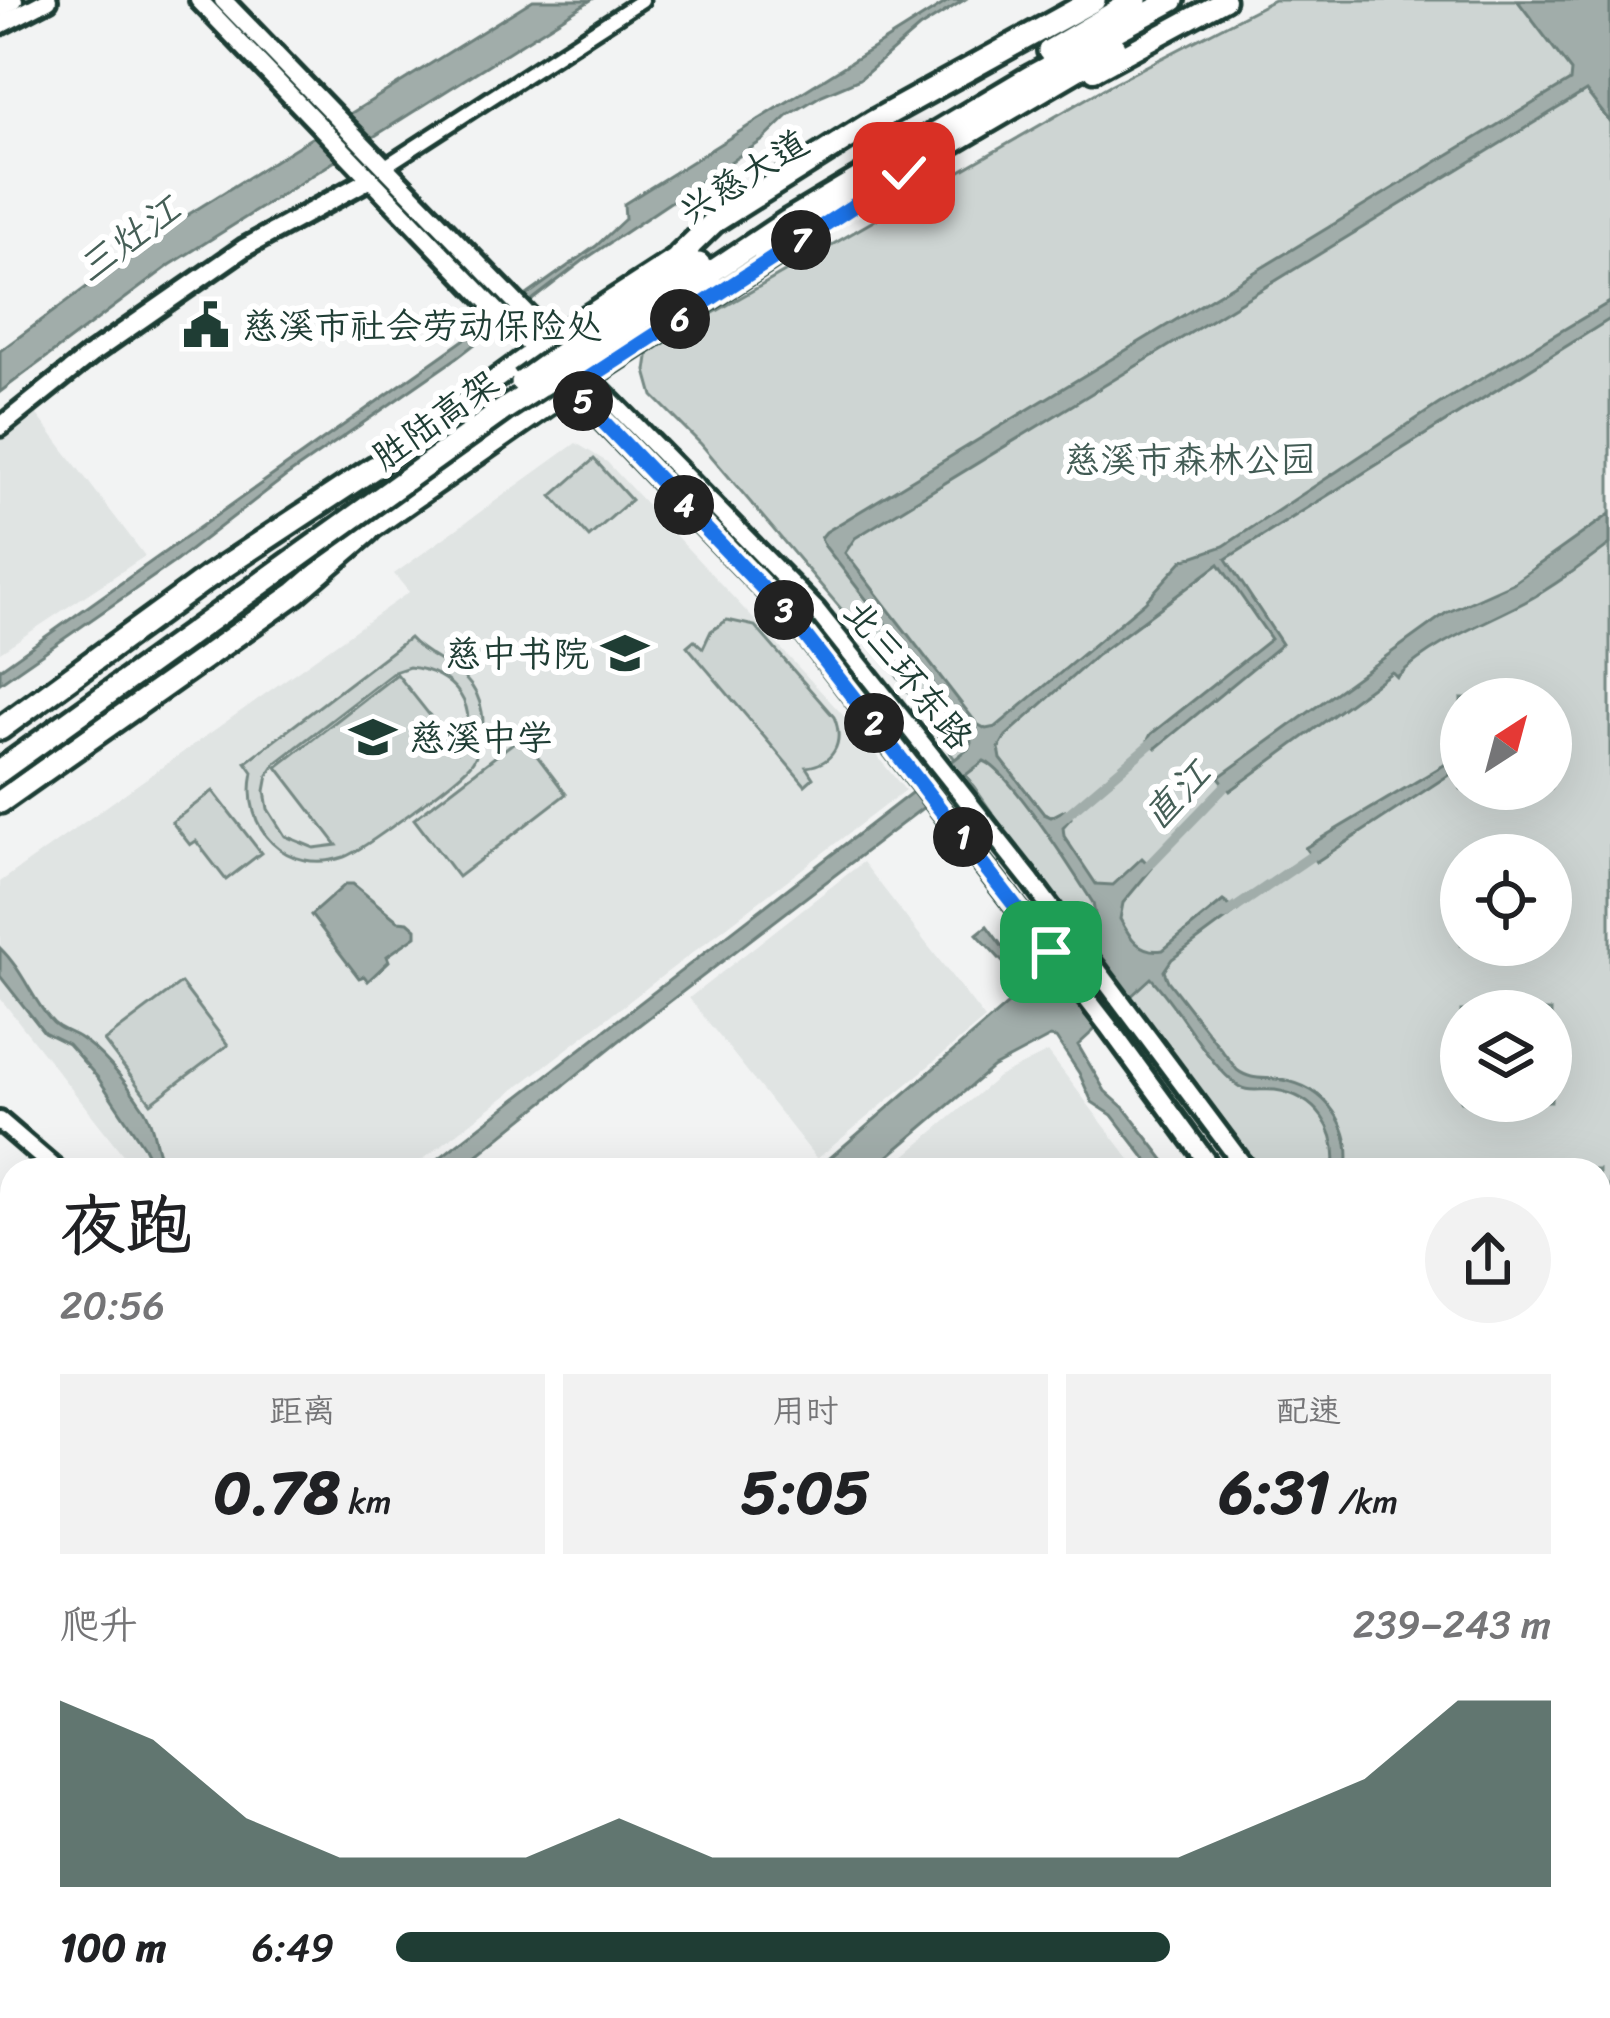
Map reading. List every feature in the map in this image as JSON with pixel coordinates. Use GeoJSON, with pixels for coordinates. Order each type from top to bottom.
{"type":"FeatureCollection","features":[{"type":"Feature","properties":{"kind":"highway"},"geometry":{"type":"LineString","coordinates":[[679,256],[724,215],[873,122],[1094,0]]}},
{"type":"Feature","properties":{"kind":"highway"},"geometry":{"type":"LineString","coordinates":[[679,319],[709,285],[1122,43],[1155,3]]}},
{"type":"Feature","properties":{"kind":"highway","name":"胜陆高架"},"geometry":{"type":"LineString","coordinates":[[0,754],[570,348],[781,210],[1155,3]]}},
{"type":"Feature","properties":{"kind":"highway","name":"胜陆高架"},"geometry":{"type":"LineString","coordinates":[[0,771],[503,410],[788,221],[1155,3]]}},
{"type":"Feature","properties":{"kind":"highway"},"geometry":{"type":"LineString","coordinates":[[0,728],[151,618],[375,466]]}},
{"type":"Feature","properties":{"kind":"highway"},"geometry":{"type":"LineString","coordinates":[[0,798],[296,593],[368,531]]}},
{"type":"Feature","properties":{"kind":"main road"},"geometry":{"type":"LineString","coordinates":[[0,8],[14,0]]}},
{"type":"Feature","properties":{"kind":"main road"},"geometry":{"type":"LineString","coordinates":[[0,25],[48,0]]}},
{"type":"Feature","properties":{"kind":"main road","name":"北三环东路"},"geometry":{"type":"LineString","coordinates":[[199,0],[543,344],[794,621],[1108,1026],[1204,1158]]}},
{"type":"Feature","properties":{"kind":"main road","name":"北三环东路"},"geometry":{"type":"LineString","coordinates":[[223,0],[377,173]]}},
{"type":"Feature","properties":{"kind":"main road","name":"兴慈大道"},"geometry":{"type":"LineString","coordinates":[[0,740],[543,344],[921,105],[1109,0]]}},
{"type":"Feature","properties":{"kind":"main road"},"geometry":{"type":"LineString","coordinates":[[0,798],[580,383],[904,173],[1225,0]]}},
{"type":"Feature","properties":{"kind":"main road"},"geometry":{"type":"LineString","coordinates":[[0,427],[91,355],[244,248],[377,173]]}},
{"type":"Feature","properties":{"kind":"main road","name":"北三环东路"},"geometry":{"type":"LineString","coordinates":[[580,383],[816,610],[1068,930],[1238,1158]]}},
{"type":"Feature","properties":{"kind":"main road"},"geometry":{"type":"LineString","coordinates":[[0,1121],[43,1158]]}},
{"type":"Feature","properties":{"kind":"main road"},"geometry":{"type":"LineString","coordinates":[[0,1136],[25,1158]]}},
{"type":"Feature","properties":{"kind":"street"},"geometry":{"type":"LineString","coordinates":[[377,173],[642,0]]}},
{"type":"Feature","properties":{"kind":"shaded area"},"geometry":{"type":"Polygon","coordinates":[[[533,0],[591,0],[170,265],[0,392],[0,351],[165,229],[533,0]]]}},
{"type":"Feature","properties":{"kind":"shaded area"},"geometry":{"type":"Polygon","coordinates":[[[950,0],[964,0],[919,28],[860,79],[789,115],[763,140],[584,260],[458,357],[0,683],[0,669],[596,246],[625,219],[624,204],[950,0]]]}},
{"type":"Feature","properties":{"kind":"shaded area"},"geometry":{"type":"Polygon","coordinates":[[[1517,0],[1610,0],[1610,122],[1586,91],[855,538],[845,553],[977,724],[996,727],[1145,602],[1183,560],[1224,546],[1439,404],[1610,302],[1610,319],[1226,559],[1282,644],[1156,748],[1148,740],[1151,734],[1271,639],[1219,564],[1097,655],[1006,736],[999,748],[1001,759],[1044,814],[1051,817],[1065,810],[1071,818],[1063,827],[1064,836],[1096,884],[1113,885],[1142,858],[1152,868],[1123,903],[1120,919],[1142,947],[1163,950],[1223,901],[1237,911],[1172,959],[1164,971],[1168,981],[1237,1070],[1298,1084],[1324,1100],[1341,1124],[1348,1158],[1335,1158],[1329,1129],[1303,1099],[1237,1085],[1151,978],[1078,1045],[1105,1091],[1163,1158],[1145,1158],[1112,1115],[1092,1102],[1079,1073],[1056,1038],[1050,1037],[992,1068],[886,1158],[830,1158],[1022,992],[1010,970],[977,934],[987,926],[1029,977],[1095,915],[1093,903],[1042,825],[1010,784],[984,761],[474,1158],[440,1158],[968,749],[967,729],[824,545],[821,538],[826,532],[1570,81],[1571,71],[1517,0]]]}},
{"type":"Feature","properties":{"kind":"shaded area"},"geometry":{"type":"Polygon","coordinates":[[[32,408],[145,556],[0,652],[0,432],[32,408]]]}},
{"type":"Feature","properties":{"kind":"shaded area","name":"慈溪中学"},"geometry":{"type":"Polygon","coordinates":[[[576,443],[607,462],[842,714],[905,790],[425,1158],[126,1158],[0,998],[0,882],[409,592],[394,574],[576,443]]]}},
{"type":"Feature","properties":{"kind":"shaded area"},"geometry":{"type":"Polygon","coordinates":[[[1610,514],[1610,544],[1558,582],[1442,644],[1397,677],[1392,672],[1230,791],[1219,777],[1446,613],[1513,583],[1610,514]]]}},
{"type":"Feature","properties":{"kind":"shaded area"},"geometry":{"type":"Polygon","coordinates":[[[1440,768],[1440,781],[1316,862],[1305,848],[1440,768]]]}},
{"type":"Feature","properties":{"kind":"shaded area"},"geometry":{"type":"Polygon","coordinates":[[[863,862],[985,1019],[816,1158],[689,998],[863,862]]]}},
{"type":"Feature","properties":{"kind":"shaded area"},"geometry":{"type":"Polygon","coordinates":[[[346,884],[353,884],[398,921],[416,929],[416,936],[387,956],[389,961],[368,981],[359,978],[311,915],[346,884]]]}},
{"type":"Feature","properties":{"kind":"shaded area"},"geometry":{"type":"Polygon","coordinates":[[[0,948],[53,1022],[98,1052],[131,1090],[148,1117],[161,1158],[149,1158],[98,1078],[68,1044],[44,1032],[0,976],[0,948]]]}},
{"type":"Feature","properties":{"kind":"shaded area"},"geometry":{"type":"Polygon","coordinates":[[[1048,1052],[1129,1158],[902,1158],[998,1077],[1048,1052]]]}},
{"type":"Feature","properties":{"kind":"green space","name":"慈溪市森林公园"},"geometry":{"type":"Polygon","coordinates":[[[1274,0],[1610,0],[1610,1158],[1253,1158],[1034,873],[892,669],[701,444],[653,396],[646,371],[649,350],[1110,85],[1274,0]]]}},
{"type":"Feature","properties":{"kind":"green space"},"geometry":{"type":"Polygon","coordinates":[[[594,459],[631,500],[589,537],[552,496],[594,459]]]}},
{"type":"Feature","properties":{"kind":"green space"},"geometry":{"type":"Polygon","coordinates":[[[727,620],[755,626],[834,717],[838,735],[834,751],[823,762],[806,767],[813,778],[805,785],[687,646],[694,640],[703,648],[711,631],[727,620]]]}},
{"type":"Feature","properties":{"kind":"green space"},"geometry":{"type":"Polygon","coordinates":[[[409,638],[471,685],[482,712],[481,740],[470,765],[409,814],[344,857],[304,860],[272,843],[254,812],[253,772],[246,762],[409,638]],[[409,667],[394,672],[276,763],[265,791],[268,809],[285,836],[314,848],[337,845],[277,767],[397,674],[458,751],[468,721],[466,707],[451,684],[409,667]]]}},
{"type":"Feature","properties":{"kind":"green space"},"geometry":{"type":"Polygon","coordinates":[[[522,736],[566,794],[458,877],[414,819],[522,736]]]}},
{"type":"Feature","properties":{"kind":"green space"},"geometry":{"type":"Polygon","coordinates":[[[213,791],[261,853],[226,880],[196,841],[190,845],[172,822],[213,791]]]}},
{"type":"Feature","properties":{"kind":"green space"},"geometry":{"type":"Polygon","coordinates":[[[181,983],[228,1045],[151,1103],[104,1041],[181,983]]]}},
{"type":"Feature","properties":{"kind":"waterway"},"geometry":{"type":"LineString","coordinates":[[1061,820],[1161,735]]}},
{"type":"Feature","properties":{"kind":"waterway","name":"直江"},"geometry":{"type":"LineString","coordinates":[[1143,871],[1234,777]]}},
{"type":"Feature","properties":{"kind":"waterway"},"geometry":{"type":"LineString","coordinates":[[1225,915],[1319,851]]}},
{"type":"Feature","properties":{"kind":"place","name":"慈溪市社会劳动保险处"},"geometry":{"type":"Point","coordinates":[206,325]}},
{"type":"Feature","properties":{"kind":"place","name":"慈中书院"},"geometry":{"type":"Point","coordinates":[625,653]}},
{"type":"Feature","properties":{"kind":"place","name":"慈溪中学"},"geometry":{"type":"Point","coordinates":[373,737]}},
{"type":"Feature","properties":{"kind":"route"},"geometry":{"type":"LineString","coordinates":[[904,173],[572,389],[794,621],[1051,952]]}},
{"type":"Feature","properties":{"kind":"water label","name":"三灶江"},"geometry":{"type":"Point","coordinates":[128,238]}}]}
